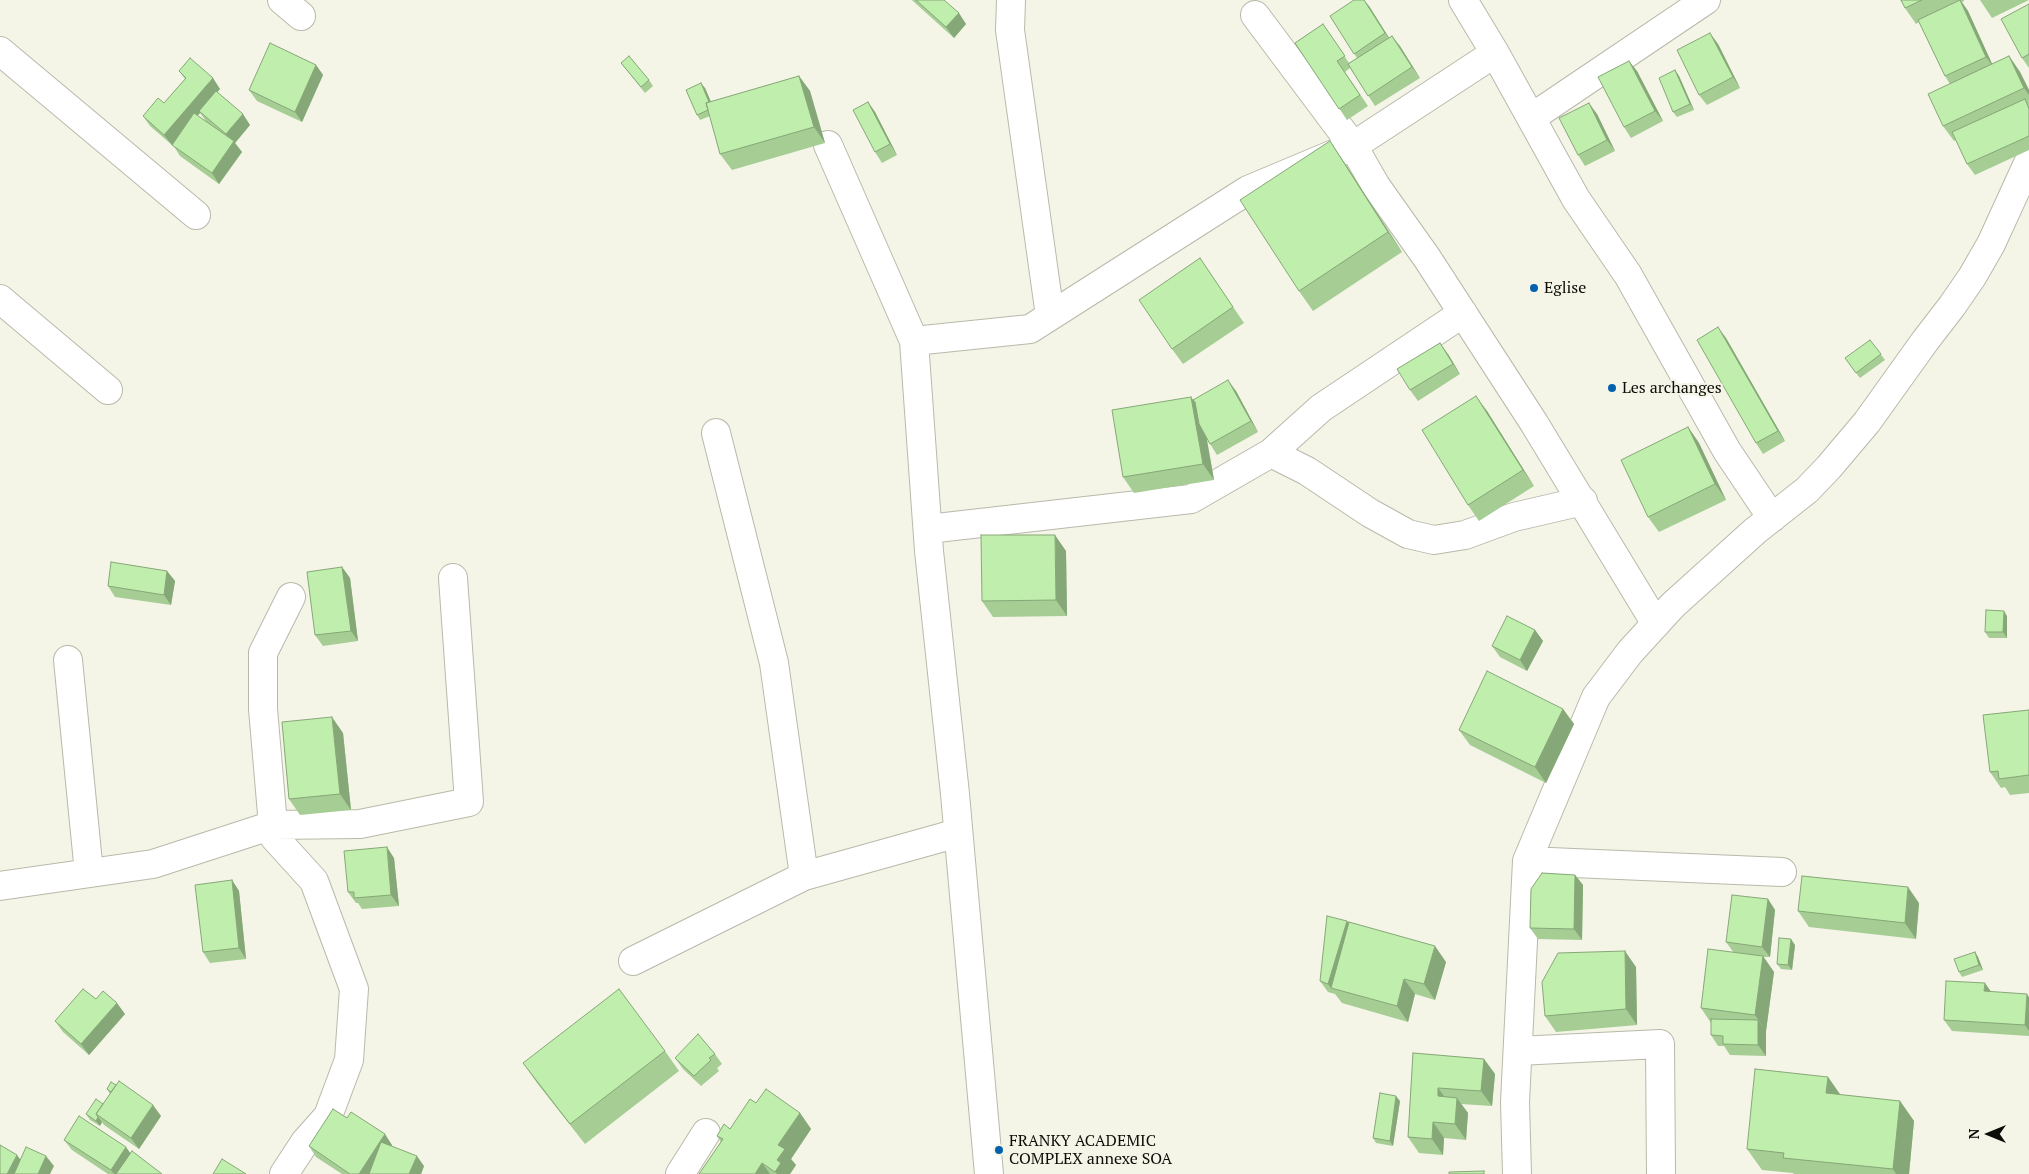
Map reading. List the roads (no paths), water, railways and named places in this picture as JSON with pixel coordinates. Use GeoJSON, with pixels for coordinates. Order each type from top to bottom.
{"type":"FeatureCollection","features":[{"type":"Feature","properties":{"kind":"street"},"geometry":{"type":"LineString","coordinates":[[1011,0],[1010,30],[1050,316]]}},
{"type":"Feature","properties":{"kind":"street"},"geometry":{"type":"LineString","coordinates":[[1464,0],[1496,53],[1576,199],[1644,301],[1727,451],[1772,518]]}},
{"type":"Feature","properties":{"kind":"street"},"geometry":{"type":"LineString","coordinates":[[1531,118],[1706,0]]}},
{"type":"Feature","properties":{"kind":"street"},"geometry":{"type":"LineString","coordinates":[[1255,15],[1353,146],[1376,186],[1462,313],[1583,501],[1656,624]]}},
{"type":"Feature","properties":{"kind":"street"},"geometry":{"type":"LineString","coordinates":[[0,51],[196,214]]}},
{"type":"Feature","properties":{"kind":"street"},"geometry":{"type":"LineString","coordinates":[[914,340],[1030,329],[1248,190],[1353,146],[1496,53]]}},
{"type":"Feature","properties":{"kind":"street"},"geometry":{"type":"LineString","coordinates":[[828,144],[914,340],[928,529],[989,1174]]}},
{"type":"Feature","properties":{"kind":"street"},"geometry":{"type":"LineString","coordinates":[[1517,1174],[1515,1102],[1527,861],[1596,697],[1630,652],[1656,624],[1714,568],[1807,490],[1829,468],[1867,422],[1952,306],[1991,244],[2029,161]]}},
{"type":"Feature","properties":{"kind":"street"},"geometry":{"type":"LineString","coordinates":[[0,299],[108,390]]}},
{"type":"Feature","properties":{"kind":"street"},"geometry":{"type":"LineString","coordinates":[[928,529],[1191,499],[1271,453],[1321,408],[1462,313]]}},
{"type":"Feature","properties":{"kind":"street"},"geometry":{"type":"LineString","coordinates":[[716,433],[774,663],[804,876]]}},
{"type":"Feature","properties":{"kind":"street"},"geometry":{"type":"LineString","coordinates":[[1271,453],[1307,470],[1370,513],[1408,534],[1434,540],[1465,535],[1514,517],[1583,501]]}},
{"type":"Feature","properties":{"kind":"street"},"geometry":{"type":"LineString","coordinates":[[0,886],[153,864],[273,825],[360,824],[469,802],[453,578]]}},
{"type":"Feature","properties":{"kind":"street"},"geometry":{"type":"LineString","coordinates":[[284,1174],[305,1142],[328,1116],[349,1060],[354,989],[314,881],[274,837],[263,709],[263,653],[291,597]]}},
{"type":"Feature","properties":{"kind":"street"},"geometry":{"type":"LineString","coordinates":[[68,660],[89,873]]}},
{"type":"Feature","properties":{"kind":"street"},"geometry":{"type":"LineString","coordinates":[[633,961],[804,876],[958,833]]}},
{"type":"Feature","properties":{"kind":"street"},"geometry":{"type":"LineString","coordinates":[[1527,861],[1782,872]]}},
{"type":"Feature","properties":{"kind":"street"},"geometry":{"type":"LineString","coordinates":[[1518,1051],[1660,1044],[1661,1174]]}},
{"type":"Feature","properties":{"kind":"street"},"geometry":{"type":"LineString","coordinates":[[680,1174],[706,1133]]}},
{"type":"Feature","properties":{"kind":"place","name":"Eglise"},"geometry":{"type":"Point","coordinates":[1534,288]}},
{"type":"Feature","properties":{"kind":"place","name":"Les archanges"},"geometry":{"type":"Point","coordinates":[1612,388]}},
{"type":"Feature","properties":{"kind":"place","name":"FRANKY ACADEMIC COMPLEX annexe SOA"},"geometry":{"type":"Point","coordinates":[999,1150]}}]}
